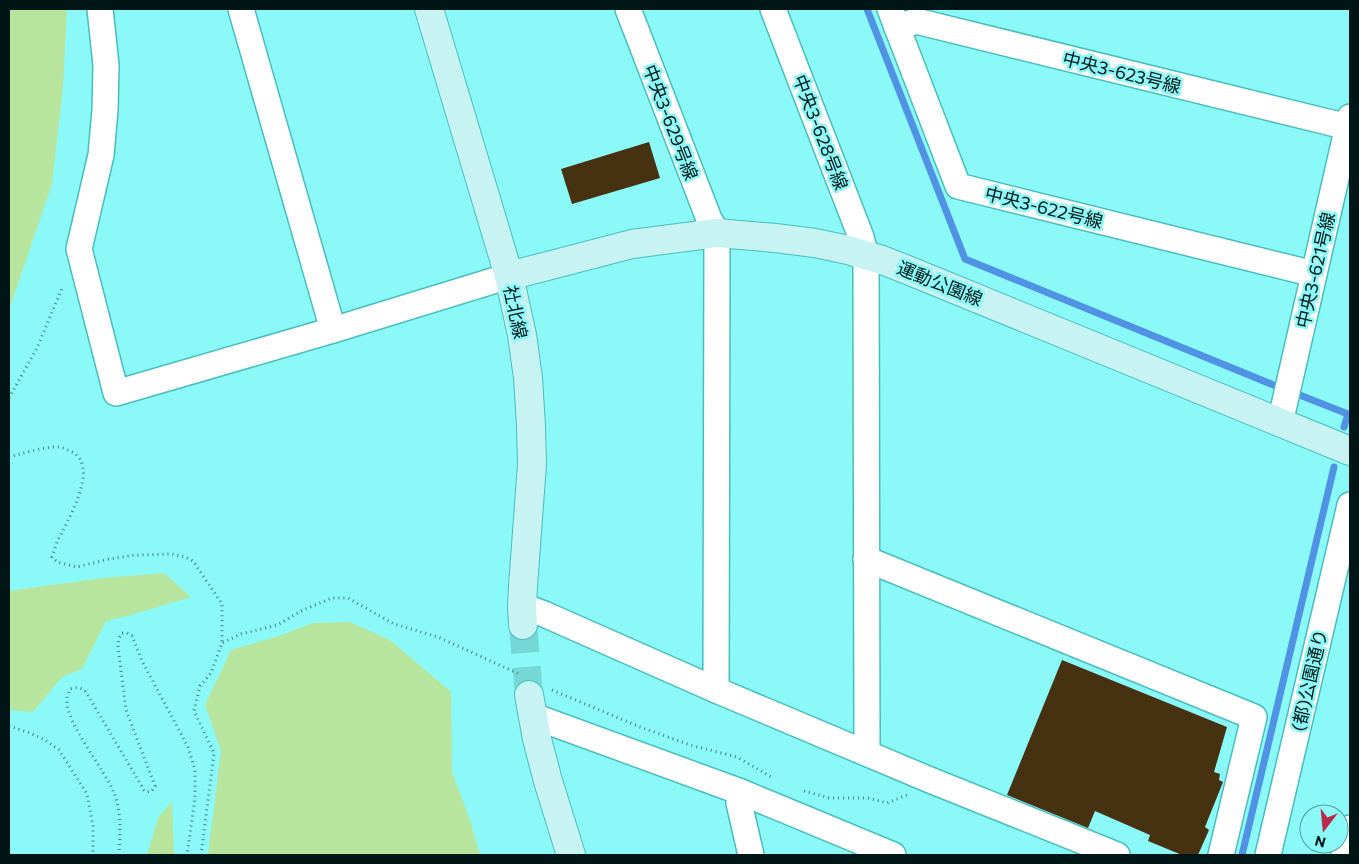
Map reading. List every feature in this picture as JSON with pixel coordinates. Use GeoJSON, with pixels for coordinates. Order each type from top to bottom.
{"type":"FeatureCollection","features":[{"type":"Feature","properties":{"kind":"street"},"geometry":{"type":"LineString","coordinates":[[100,9],[106,64],[101,155],[79,249],[116,393],[333,330],[509,276]]}},
{"type":"Feature","properties":{"kind":"street"},"geometry":{"type":"LineString","coordinates":[[241,9],[333,330]]}},
{"type":"Feature","properties":{"kind":"street","name":"社北線"},"geometry":{"type":"LineString","coordinates":[[430,9],[509,276],[522,335],[528,378],[532,464],[522,616]]}},
{"type":"Feature","properties":{"kind":"street","name":"中央3-629号線"},"geometry":{"type":"LineString","coordinates":[[628,9],[709,220],[717,233]]}},
{"type":"Feature","properties":{"kind":"street","name":"中央3-628号線"},"geometry":{"type":"LineString","coordinates":[[773,9],[861,237],[866,256],[867,752]]}},
{"type":"Feature","properties":{"kind":"street","name":"中央3-623号線"},"geometry":{"type":"LineString","coordinates":[[894,18],[1349,122]]}},
{"type":"Feature","properties":{"kind":"street","name":"中央3-622号線"},"geometry":{"type":"LineString","coordinates":[[894,18],[958,186],[1314,274]]}},
{"type":"Feature","properties":{"kind":"street","name":"中央3-621号線"},"geometry":{"type":"LineString","coordinates":[[1280,423],[1349,122]]}},
{"type":"Feature","properties":{"kind":"street"},"geometry":{"type":"LineString","coordinates":[[716,690],[717,233]]}},
{"type":"Feature","properties":{"kind":"street","name":"運動公園線"},"geometry":{"type":"LineString","coordinates":[[509,276],[632,244],[717,233],[816,243],[848,250],[910,271],[1350,451]]}},
{"type":"Feature","properties":{"kind":"street","name":"(都)公園通り"},"geometry":{"type":"LineString","coordinates":[[1268,855],[1350,505]]}},
{"type":"Feature","properties":{"kind":"street"},"geometry":{"type":"LineString","coordinates":[[866,559],[1254,717],[1221,855]]}},
{"type":"Feature","properties":{"kind":"street"},"geometry":{"type":"LineString","coordinates":[[522,616],[544,614],[716,690],[930,780],[1117,855]]}},
{"type":"Feature","properties":{"kind":"street"},"geometry":{"type":"LineString","coordinates":[[532,693],[741,792],[893,855]]}},
{"type":"Feature","properties":{"kind":"street"},"geometry":{"type":"LineString","coordinates":[[532,693],[537,739],[571,855]]}},
{"type":"Feature","properties":{"kind":"street"},"geometry":{"type":"LineString","coordinates":[[741,792],[739,803],[751,855]]}},
{"type":"Feature","properties":{"kind":"street"},"geometry":{"type":"LineString","coordinates":[[1344,855],[1350,828]]}},
{"type":"Feature","properties":{"kind":"path"},"geometry":{"type":"LineString","coordinates":[[9,398],[37,348],[64,285]]}},
{"type":"Feature","properties":{"kind":"path"},"geometry":{"type":"LineString","coordinates":[[9,457],[58,447],[75,454],[81,462],[83,480],[79,494],[52,557],[58,562],[77,567],[135,555],[172,554],[184,557],[193,561],[222,604],[222,643],[211,673],[200,686],[194,711],[214,753],[201,855]]}},
{"type":"Feature","properties":{"kind":"path"},"geometry":{"type":"LineString","coordinates":[[222,643],[241,634],[277,625],[303,610],[332,598],[348,598],[394,624],[438,637],[532,693],[690,745],[737,757],[777,781]]}},
{"type":"Feature","properties":{"kind":"path"},"geometry":{"type":"LineString","coordinates":[[119,855],[120,817],[114,793],[77,729],[68,711],[66,700],[70,689],[75,687],[82,688],[86,692],[144,790],[146,792],[152,791],[154,786],[126,710],[118,646],[122,633],[127,633],[132,636],[142,661],[188,747],[195,770],[195,798],[186,855]]}},
{"type":"Feature","properties":{"kind":"path"},"geometry":{"type":"LineString","coordinates":[[9,726],[45,740],[58,750],[70,767],[87,794],[93,826],[93,855]]}},
{"type":"Feature","properties":{"kind":"path"},"geometry":{"type":"LineString","coordinates":[[803,790],[829,798],[868,798],[887,803],[914,792],[930,780]]}},
{"type":"Feature","properties":{"kind":"green space"},"geometry":{"type":"Polygon","coordinates":[[[9,9],[67,9],[63,86],[52,184],[9,310],[9,9]]]}},
{"type":"Feature","properties":{"kind":"green space"},"geometry":{"type":"Polygon","coordinates":[[[164,573],[191,597],[106,621],[82,669],[62,677],[33,712],[9,710],[9,591],[103,578],[164,573]]]}},
{"type":"Feature","properties":{"kind":"green space"},"geometry":{"type":"Polygon","coordinates":[[[349,622],[390,640],[451,692],[452,772],[471,823],[480,855],[208,855],[221,751],[205,705],[231,650],[279,636],[313,623],[349,622]]]}},
{"type":"Feature","properties":{"kind":"green space"},"geometry":{"type":"Polygon","coordinates":[[[172,801],[174,855],[147,855],[158,818],[172,801]]]}},
{"type":"Feature","properties":{"kind":"building"},"geometry":{"type":"Polygon","coordinates":[[[649,142],[660,178],[572,204],[561,169],[649,142]]]}},
{"type":"Feature","properties":{"kind":"building"},"geometry":{"type":"Polygon","coordinates":[[[1062,660],[1227,727],[1214,772],[1220,774],[1219,780],[1223,782],[1205,827],[1209,830],[1198,855],[1182,855],[1148,841],[1150,835],[1095,811],[1088,828],[1007,795],[1062,660]]]}},
{"type":"Feature","properties":{"kind":"waterway"},"geometry":{"type":"LineString","coordinates":[[867,9],[965,259],[1276,386]]}},
{"type":"Feature","properties":{"kind":"waterway"},"geometry":{"type":"LineString","coordinates":[[1297,394],[1348,414],[1344,427]]}},
{"type":"Feature","properties":{"kind":"waterway"},"geometry":{"type":"LineString","coordinates":[[1242,855],[1334,467]]}},
{"type":"Feature","properties":{"kind":"tunnel"},"geometry":{"type":"LineString","coordinates":[[523,625],[529,695]]}}]}
